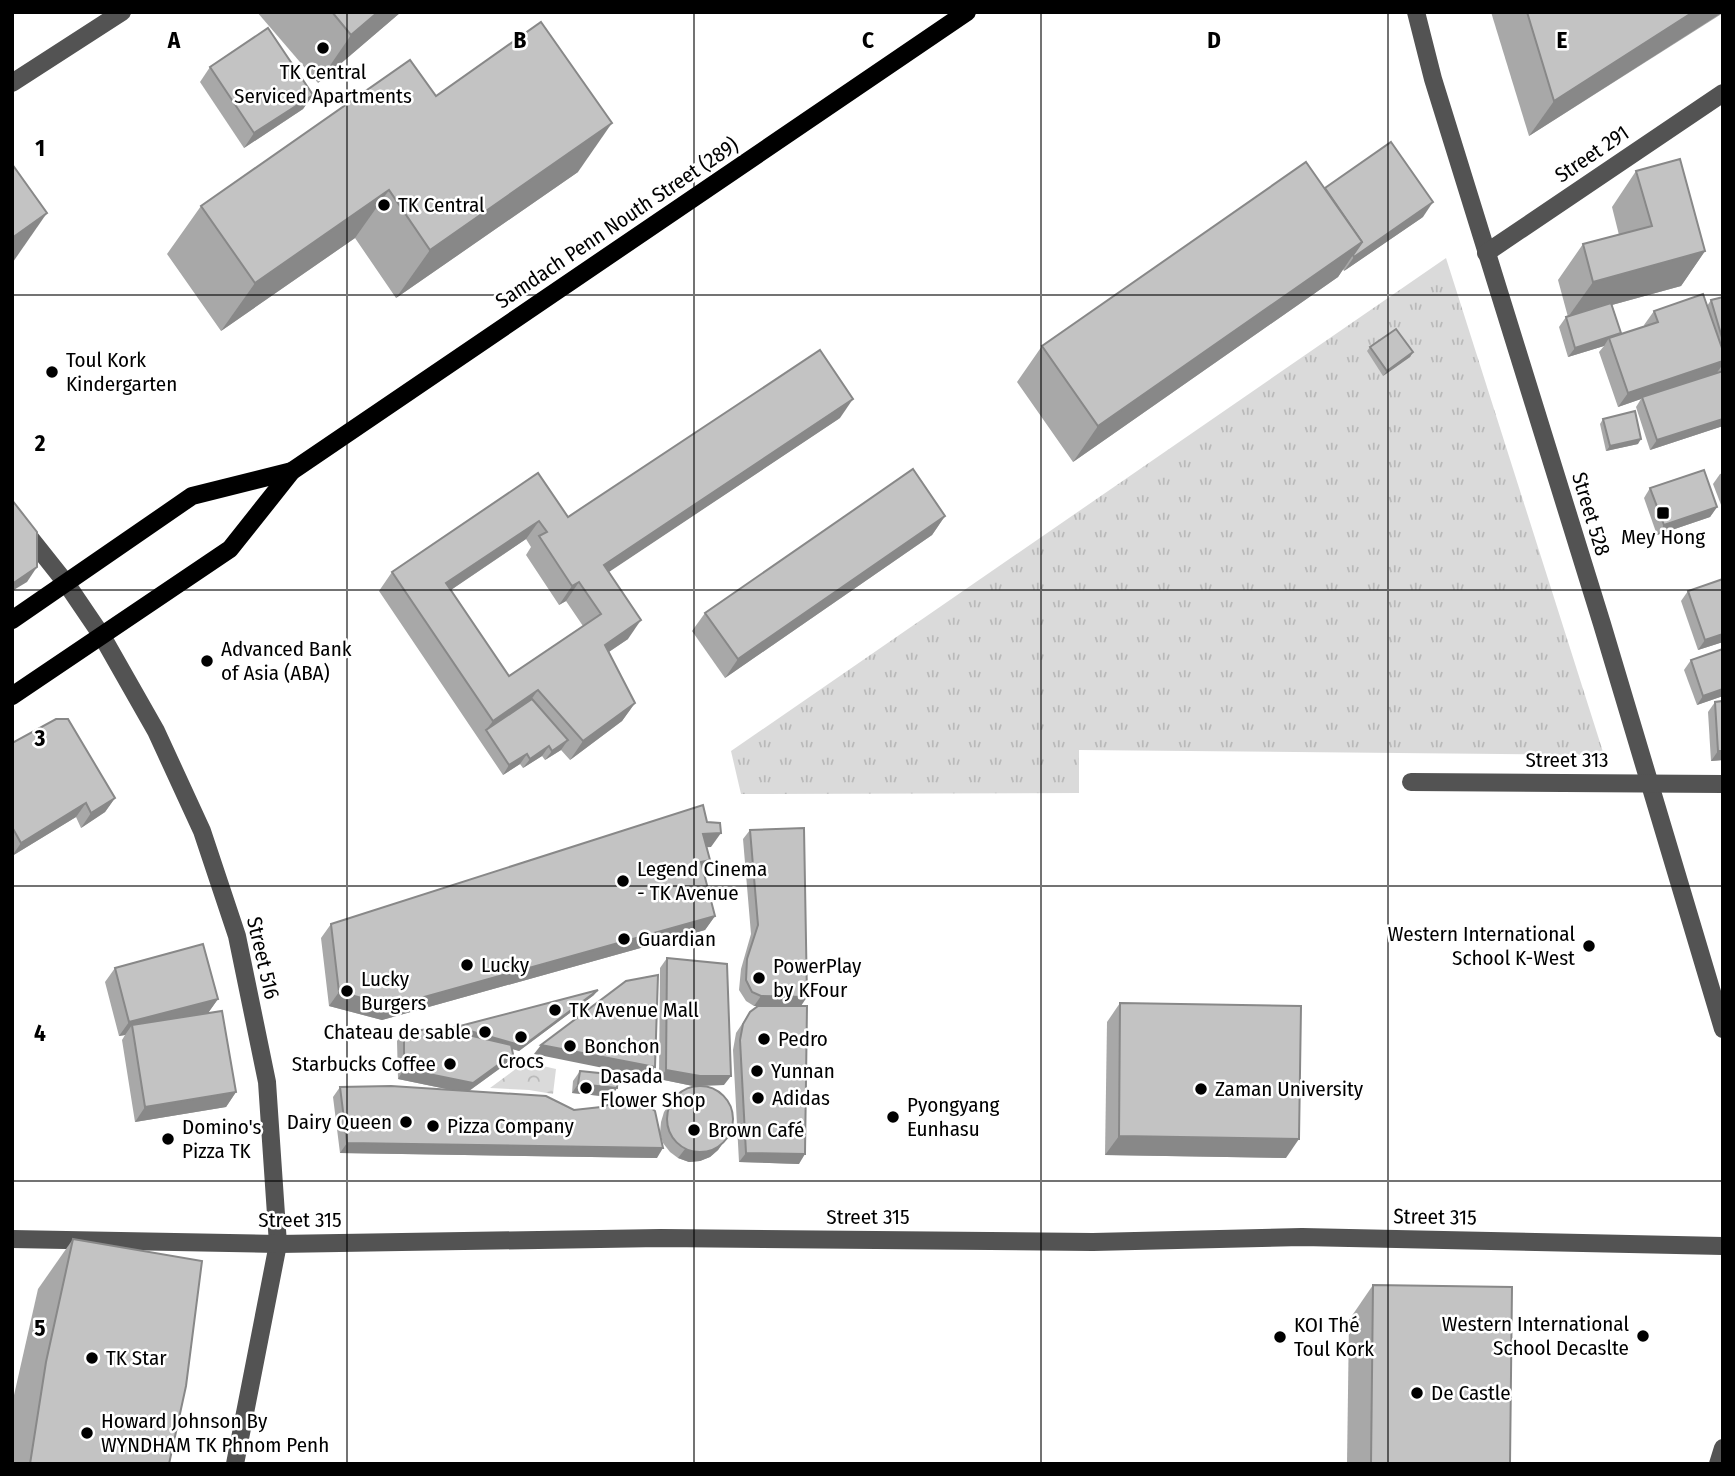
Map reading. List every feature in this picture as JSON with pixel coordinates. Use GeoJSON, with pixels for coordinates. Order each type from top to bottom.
{"type":"FeatureCollection","features":[{"type":"Feature","properties":{"kind":"main road","name":"Samdach Penn Nouth Street (289)"},"geometry":{"type":"LineString","coordinates":[[12,696],[230,549],[292,471],[967,12]]}},
{"type":"Feature","properties":{"kind":"main road","name":"Samdach Penn Nouth Street (289)"},"geometry":{"type":"LineString","coordinates":[[12,620],[192,496],[292,471]]}},
{"type":"Feature","properties":{"kind":"street"},"geometry":{"type":"LineString","coordinates":[[12,83],[122,12]]}},
{"type":"Feature","properties":{"kind":"street","name":"Street 528"},"geometry":{"type":"LineString","coordinates":[[1416,12],[1433,79],[1723,1029]]}},
{"type":"Feature","properties":{"kind":"street","name":"Street 291"},"geometry":{"type":"LineString","coordinates":[[1486,253],[1723,93]]}},
{"type":"Feature","properties":{"kind":"street","name":"Street 516"},"geometry":{"type":"LineString","coordinates":[[12,515],[66,583],[102,636],[156,731],[202,831],[237,936],[267,1082],[278,1244],[235,1464]]}},
{"type":"Feature","properties":{"kind":"street","name":"Street 313"},"geometry":{"type":"LineString","coordinates":[[1411,782],[1723,784]]}},
{"type":"Feature","properties":{"kind":"street","name":"Street 315"},"geometry":{"type":"LineString","coordinates":[[12,1239],[278,1244],[661,1238],[1093,1242],[1302,1237],[1723,1246]]}},
{"type":"Feature","properties":{"kind":"street"},"geometry":{"type":"LineString","coordinates":[[1718,1464],[1723,1448]]}},
{"type":"Feature","properties":{"kind":"green space"},"geometry":{"type":"Polygon","coordinates":[[[1446,258],[1604,755],[1079,750],[1079,793],[741,794],[731,751],[1446,258]]]}},
{"type":"Feature","properties":{"kind":"green space"},"geometry":{"type":"Polygon","coordinates":[[[525,1062],[556,1069],[553,1094],[490,1088],[525,1062]]]}},
{"type":"Feature","properties":{"kind":"building"},"geometry":{"type":"Polygon","coordinates":[[[332,12],[378,12],[351,35],[332,12]]]}},
{"type":"Feature","properties":{"kind":"building"},"geometry":{"type":"Polygon","coordinates":[[[1527,12],[1693,12],[1554,101],[1527,12]]]}},
{"type":"Feature","properties":{"kind":"building","name":"TK Central"},"geometry":{"type":"Polygon","coordinates":[[[541,22],[612,123],[430,250],[389,190],[255,283],[201,206],[410,60],[436,96],[541,22]]]}},
{"type":"Feature","properties":{"kind":"building"},"geometry":{"type":"Polygon","coordinates":[[[268,28],[313,95],[254,133],[210,67],[268,28]]]}},
{"type":"Feature","properties":{"kind":"building"},"geometry":{"type":"Polygon","coordinates":[[[1391,142],[1433,202],[1354,257],[1362,242],[1325,188],[1391,142]]]}},
{"type":"Feature","properties":{"kind":"building"},"geometry":{"type":"Polygon","coordinates":[[[1680,159],[1705,251],[1593,282],[1583,244],[1652,226],[1636,171],[1680,159]]]}},
{"type":"Feature","properties":{"kind":"building"},"geometry":{"type":"Polygon","coordinates":[[[1306,162],[1362,242],[1098,426],[1042,346],[1306,162]]]}},
{"type":"Feature","properties":{"kind":"building"},"geometry":{"type":"Polygon","coordinates":[[[12,164],[47,213],[12,238],[12,164]]]}},
{"type":"Feature","properties":{"kind":"building"},"geometry":{"type":"Polygon","coordinates":[[[1703,294],[1723,351],[1723,361],[1628,393],[1609,338],[1658,322],[1654,311],[1703,294]]]}},
{"type":"Feature","properties":{"kind":"building"},"geometry":{"type":"Polygon","coordinates":[[[1723,297],[1723,341],[1711,300],[1723,297]]]}},
{"type":"Feature","properties":{"kind":"building"},"geometry":{"type":"Polygon","coordinates":[[[1611,303],[1621,333],[1575,348],[1566,317],[1611,303]]]}},
{"type":"Feature","properties":{"kind":"building"},"geometry":{"type":"Polygon","coordinates":[[[1396,329],[1413,352],[1387,371],[1370,347],[1396,329]]]}},
{"type":"Feature","properties":{"kind":"building"},"geometry":{"type":"Polygon","coordinates":[[[820,350],[853,399],[604,565],[641,620],[605,645],[635,703],[583,741],[538,690],[493,721],[392,572],[538,473],[568,517],[820,350]],[[539,521],[446,583],[509,676],[601,614],[579,582],[572,586],[539,536],[547,532],[539,521]]]}},
{"type":"Feature","properties":{"kind":"building"},"geometry":{"type":"Polygon","coordinates":[[[1723,371],[1723,419],[1657,440],[1642,397],[1723,371]]]}},
{"type":"Feature","properties":{"kind":"building"},"geometry":{"type":"Polygon","coordinates":[[[1635,411],[1641,439],[1610,446],[1603,419],[1635,411]]]}},
{"type":"Feature","properties":{"kind":"building"},"geometry":{"type":"Polygon","coordinates":[[[913,469],[945,516],[738,659],[705,613],[913,469]]]}},
{"type":"Feature","properties":{"kind":"building"},"geometry":{"type":"Polygon","coordinates":[[[1704,470],[1717,507],[1664,525],[1650,488],[1704,470]]]}},
{"type":"Feature","properties":{"kind":"building"},"geometry":{"type":"Polygon","coordinates":[[[12,500],[37,532],[37,567],[12,584],[12,500]]]}},
{"type":"Feature","properties":{"kind":"building"},"geometry":{"type":"Polygon","coordinates":[[[1723,579],[1723,634],[1705,640],[1688,591],[1723,579]]]}},
{"type":"Feature","properties":{"kind":"building"},"geometry":{"type":"Polygon","coordinates":[[[1723,649],[1723,689],[1703,696],[1691,660],[1723,649]]]}},
{"type":"Feature","properties":{"kind":"building"},"geometry":{"type":"Polygon","coordinates":[[[532,699],[568,740],[552,751],[549,746],[530,759],[527,754],[509,765],[486,730],[532,699]]]}},
{"type":"Feature","properties":{"kind":"building"},"geometry":{"type":"Polygon","coordinates":[[[1723,701],[1723,751],[1718,751],[1715,702],[1723,701]]]}},
{"type":"Feature","properties":{"kind":"building"},"geometry":{"type":"Polygon","coordinates":[[[56,719],[68,719],[115,798],[91,813],[86,803],[21,843],[12,827],[12,743],[56,719]]]}},
{"type":"Feature","properties":{"kind":"building"},"geometry":{"type":"Polygon","coordinates":[[[703,805],[707,822],[720,823],[721,833],[703,834],[710,860],[701,862],[715,916],[392,1006],[339,992],[331,924],[703,805]]]}},
{"type":"Feature","properties":{"kind":"building"},"geometry":{"type":"Polygon","coordinates":[[[804,828],[807,997],[761,996],[752,992],[746,980],[747,959],[758,925],[750,830],[804,828]]]}},
{"type":"Feature","properties":{"kind":"building"},"geometry":{"type":"Polygon","coordinates":[[[203,944],[218,999],[129,1022],[115,968],[203,944]]]}},
{"type":"Feature","properties":{"kind":"building"},"geometry":{"type":"Polygon","coordinates":[[[667,958],[727,964],[731,1076],[700,1076],[666,1070],[667,958]]]}},
{"type":"Feature","properties":{"kind":"building"},"geometry":{"type":"Polygon","coordinates":[[[658,975],[655,1067],[541,1045],[626,981],[658,975]]]}},
{"type":"Feature","properties":{"kind":"building"},"geometry":{"type":"Polygon","coordinates":[[[598,990],[523,1046],[456,1027],[598,990]]]}},
{"type":"Feature","properties":{"kind":"building"},"geometry":{"type":"Polygon","coordinates":[[[1120,1003],[1301,1006],[1299,1139],[1119,1136],[1120,1003]]]}},
{"type":"Feature","properties":{"kind":"building"},"geometry":{"type":"Polygon","coordinates":[[[758,1006],[807,1006],[805,1154],[746,1153],[740,1040],[743,1024],[750,1012],[758,1006]]]}},
{"type":"Feature","properties":{"kind":"building"},"geometry":{"type":"Polygon","coordinates":[[[222,1011],[236,1092],[145,1107],[132,1025],[222,1011]]]}},
{"type":"Feature","properties":{"kind":"building"},"geometry":{"type":"Polygon","coordinates":[[[438,1028],[511,1045],[513,1054],[473,1083],[404,1069],[404,1032],[438,1028]]]}},
{"type":"Feature","properties":{"kind":"building"},"geometry":{"type":"Polygon","coordinates":[[[580,1071],[618,1075],[617,1088],[578,1084],[580,1071]]]}},
{"type":"Feature","properties":{"kind":"building"},"geometry":{"type":"Polygon","coordinates":[[[391,1086],[546,1096],[574,1110],[601,1107],[626,1100],[644,1103],[655,1111],[663,1148],[347,1143],[340,1087],[391,1086]]]}},
{"type":"Feature","properties":{"kind":"building"},"geometry":{"type":"Polygon","coordinates":[[[700,1086],[713,1089],[723,1096],[730,1106],[733,1119],[730,1132],[723,1142],[713,1149],[700,1152],[687,1149],[677,1142],[670,1132],[667,1119],[670,1106],[677,1096],[687,1089],[700,1086]]]}},
{"type":"Feature","properties":{"kind":"building","name":"TK Star"},"geometry":{"type":"Polygon","coordinates":[[[73,1239],[202,1261],[186,1386],[169,1464],[30,1464],[46,1362],[73,1239]]]}},
{"type":"Feature","properties":{"kind":"building","name":"De Castle"},"geometry":{"type":"Polygon","coordinates":[[[1373,1285],[1512,1287],[1510,1464],[1371,1464],[1373,1285]]]}},
{"type":"Feature","properties":{"kind":"place","name":"TK Central Serviced Apartments"},"geometry":{"type":"Point","coordinates":[323,48]}},
{"type":"Feature","properties":{"kind":"place","name":"TK Central"},"geometry":{"type":"Point","coordinates":[384,205]}},
{"type":"Feature","properties":{"kind":"place","name":"Toul Kork Kindergarten"},"geometry":{"type":"Point","coordinates":[52,372]}},
{"type":"Feature","properties":{"kind":"place","name":"Mey Hong"},"geometry":{"type":"Point","coordinates":[1663,513]}},
{"type":"Feature","properties":{"kind":"place","name":"Advanced Bank of Asia (ABA)"},"geometry":{"type":"Point","coordinates":[207,661]}},
{"type":"Feature","properties":{"kind":"place","name":"Legend Cinema - TK Avenue"},"geometry":{"type":"Point","coordinates":[623,881]}},
{"type":"Feature","properties":{"kind":"place","name":"Guardian"},"geometry":{"type":"Point","coordinates":[624,939]}},
{"type":"Feature","properties":{"kind":"place","name":"Western International School K-West"},"geometry":{"type":"Point","coordinates":[1589,946]}},
{"type":"Feature","properties":{"kind":"place","name":"Lucky"},"geometry":{"type":"Point","coordinates":[467,965]}},
{"type":"Feature","properties":{"kind":"place","name":"PowerPlay by KFour"},"geometry":{"type":"Point","coordinates":[759,978]}},
{"type":"Feature","properties":{"kind":"place","name":"Lucky Burgers"},"geometry":{"type":"Point","coordinates":[347,991]}},
{"type":"Feature","properties":{"kind":"place","name":"TK Avenue Mall"},"geometry":{"type":"Point","coordinates":[555,1010]}},
{"type":"Feature","properties":{"kind":"place","name":"Chateau de sable"},"geometry":{"type":"Point","coordinates":[485,1032]}},
{"type":"Feature","properties":{"kind":"place","name":"Crocs"},"geometry":{"type":"Point","coordinates":[521,1037]}},
{"type":"Feature","properties":{"kind":"place","name":"Pedro"},"geometry":{"type":"Point","coordinates":[764,1039]}},
{"type":"Feature","properties":{"kind":"place","name":"Bonchon"},"geometry":{"type":"Point","coordinates":[570,1046]}},
{"type":"Feature","properties":{"kind":"place","name":"Starbucks Coffee"},"geometry":{"type":"Point","coordinates":[450,1064]}},
{"type":"Feature","properties":{"kind":"place","name":"Yunnan"},"geometry":{"type":"Point","coordinates":[757,1071]}},
{"type":"Feature","properties":{"kind":"place","name":"Dasada Flower Shop"},"geometry":{"type":"Point","coordinates":[586,1088]}},
{"type":"Feature","properties":{"kind":"place","name":"Zaman University"},"geometry":{"type":"Point","coordinates":[1201,1089]}},
{"type":"Feature","properties":{"kind":"place","name":"Adidas"},"geometry":{"type":"Point","coordinates":[758,1098]}},
{"type":"Feature","properties":{"kind":"place","name":"Pyongyang Eunhasu"},"geometry":{"type":"Point","coordinates":[893,1117]}},
{"type":"Feature","properties":{"kind":"place","name":"Dairy Queen"},"geometry":{"type":"Point","coordinates":[406,1122]}},
{"type":"Feature","properties":{"kind":"place","name":"Pizza Company"},"geometry":{"type":"Point","coordinates":[433,1126]}},
{"type":"Feature","properties":{"kind":"place","name":"Brown Café"},"geometry":{"type":"Point","coordinates":[694,1130]}},
{"type":"Feature","properties":{"kind":"place","name":"Domino's Pizza TK"},"geometry":{"type":"Point","coordinates":[168,1139]}},
{"type":"Feature","properties":{"kind":"place","name":"Western International School Decaslte"},"geometry":{"type":"Point","coordinates":[1643,1336]}},
{"type":"Feature","properties":{"kind":"place","name":"KOI Thé Toul Kork"},"geometry":{"type":"Point","coordinates":[1280,1337]}},
{"type":"Feature","properties":{"kind":"place","name":"TK Star"},"geometry":{"type":"Point","coordinates":[92,1358]}},
{"type":"Feature","properties":{"kind":"place","name":"De Castle"},"geometry":{"type":"Point","coordinates":[1417,1393]}},
{"type":"Feature","properties":{"kind":"place","name":"Howard Johnson By WYNDHAM TK Phnom Penh"},"geometry":{"type":"Point","coordinates":[87,1433]}}]}
